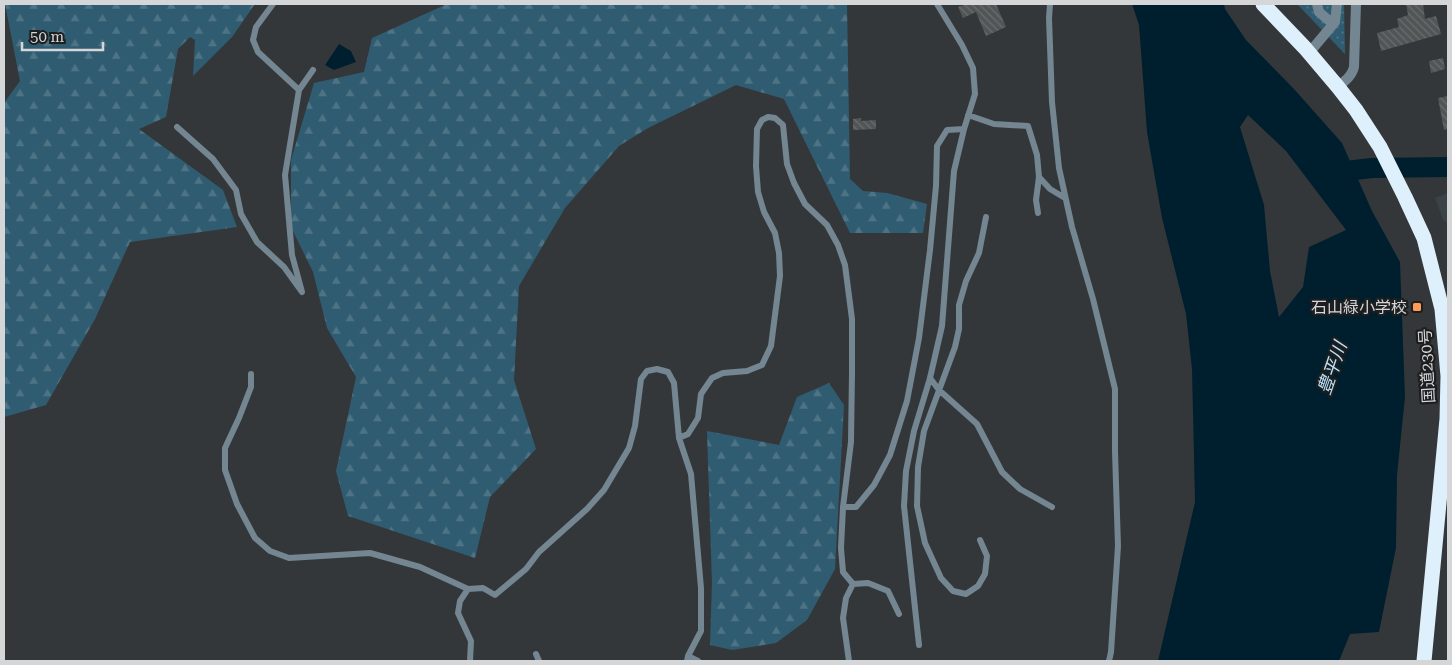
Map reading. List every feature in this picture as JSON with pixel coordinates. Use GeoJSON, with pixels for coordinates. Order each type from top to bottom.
{"type":"FeatureCollection","features":[{"type":"Feature","properties":{"kind":"highway","name":"国道230号"},"geometry":{"type":"LineString","coordinates":[[1263,4],[1305,48],[1338,87],[1356,110],[1380,148],[1424,238],[1442,309],[1448,376],[1447,418],[1424,661]]}},
{"type":"Feature","properties":{"kind":"street"},"geometry":{"type":"LineString","coordinates":[[1317,4],[1319,12],[1333,24]]}},
{"type":"Feature","properties":{"kind":"street"},"geometry":{"type":"LineString","coordinates":[[1305,48],[1336,22],[1337,4]]}},
{"type":"Feature","properties":{"kind":"street"},"geometry":{"type":"LineString","coordinates":[[1338,87],[1354,72],[1356,4]]}},
{"type":"Feature","properties":{"kind":"lane"},"geometry":{"type":"LineString","coordinates":[[273,4],[256,26],[253,40],[258,52],[299,90]]}},
{"type":"Feature","properties":{"kind":"lane"},"geometry":{"type":"LineString","coordinates":[[919,645],[904,506],[906,471],[914,431],[930,378],[942,326],[954,171],[975,94],[973,68],[962,45],[937,4]]}},
{"type":"Feature","properties":{"kind":"lane"},"geometry":{"type":"LineString","coordinates":[[1050,4],[1052,102],[1059,168],[1072,227],[1115,389],[1118,546],[1113,634],[1109,661]]}},
{"type":"Feature","properties":{"kind":"lane"},"geometry":{"type":"LineString","coordinates":[[178,127],[213,159],[236,190],[241,214],[257,242],[284,267],[302,292],[292,255],[285,175],[299,90],[313,70]]}},
{"type":"Feature","properties":{"kind":"lane"},"geometry":{"type":"LineString","coordinates":[[968,116],[994,124],[1028,126],[1037,155],[1039,177],[1036,200],[1038,213]]}},
{"type":"Feature","properties":{"kind":"lane"},"geometry":{"type":"LineString","coordinates":[[679,438],[688,434],[698,418],[701,394],[712,378],[723,373],[747,371],[762,365],[771,346],[780,276],[780,253],[775,233],[764,212],[758,192],[756,130],[762,120],[768,117],[775,118],[783,125],[787,164],[794,183],[805,204],[827,225],[838,245],[845,265],[852,319],[852,373],[851,442],[843,508],[841,548],[843,572],[853,584]]}},
{"type":"Feature","properties":{"kind":"lane"},"geometry":{"type":"LineString","coordinates":[[843,508],[856,508],[874,485],[890,455],[907,401],[919,338],[936,186],[937,146],[946,130],[964,129]]}},
{"type":"Feature","properties":{"kind":"lane"},"geometry":{"type":"LineString","coordinates":[[1039,177],[1050,189],[1065,198]]}},
{"type":"Feature","properties":{"kind":"lane"},"geometry":{"type":"LineString","coordinates":[[980,540],[986,556],[985,574],[978,586],[966,594],[953,591],[941,578],[925,543],[917,506],[918,467],[924,431],[955,346],[959,329],[960,305],[966,281],[979,254],[986,217]]}},
{"type":"Feature","properties":{"kind":"lane"},"geometry":{"type":"LineString","coordinates":[[251,374],[251,387],[225,448],[225,470],[237,504],[255,538],[270,551],[289,558],[370,553],[420,568],[468,589],[483,588],[496,595],[526,569],[539,552],[587,509],[604,490],[628,448],[635,426],[641,379],[647,372],[657,369],[668,372],[674,384],[679,438],[691,474],[701,588],[701,631],[687,659],[698,661]]}},
{"type":"Feature","properties":{"kind":"lane"},"geometry":{"type":"LineString","coordinates":[[930,378],[939,390],[977,424],[1002,472],[1020,489],[1052,507]]}},
{"type":"Feature","properties":{"kind":"lane"},"geometry":{"type":"LineString","coordinates":[[853,584],[868,583],[888,590],[899,614]]}},
{"type":"Feature","properties":{"kind":"lane"},"geometry":{"type":"LineString","coordinates":[[849,661],[844,618],[846,598],[853,584]]}},
{"type":"Feature","properties":{"kind":"lane"},"geometry":{"type":"LineString","coordinates":[[468,589],[460,601],[458,613],[471,641],[470,661]]}},
{"type":"Feature","properties":{"kind":"lane"},"geometry":{"type":"LineString","coordinates":[[536,654],[539,661]]}},
{"type":"Feature","properties":{"kind":"shaded area"},"geometry":{"type":"Polygon","coordinates":[[[1448,193],[1448,228],[1435,198],[1448,193]]]}},
{"type":"Feature","properties":{"kind":"green space"},"geometry":{"type":"Polygon","coordinates":[[[5,4],[255,4],[232,37],[193,76],[195,40],[190,37],[178,49],[166,117],[139,129],[223,190],[237,227],[130,242],[95,319],[46,405],[4,417],[4,103],[20,81],[5,4]]]}},
{"type":"Feature","properties":{"kind":"green space"},"geometry":{"type":"Polygon","coordinates":[[[447,4],[847,4],[850,179],[863,191],[887,193],[927,204],[923,233],[850,233],[784,99],[736,85],[648,128],[619,146],[565,208],[519,286],[514,380],[536,449],[490,497],[475,558],[348,516],[336,471],[356,377],[327,328],[313,272],[291,227],[291,160],[314,83],[364,72],[372,38],[447,4]]]}},
{"type":"Feature","properties":{"kind":"green space"},"geometry":{"type":"Polygon","coordinates":[[[1297,4],[1344,4],[1345,54],[1297,4]]]}},
{"type":"Feature","properties":{"kind":"green space"},"geometry":{"type":"Polygon","coordinates":[[[829,383],[844,405],[835,569],[807,620],[776,643],[732,650],[710,645],[712,583],[707,431],[779,445],[797,397],[829,383]]]}},
{"type":"Feature","properties":{"kind":"water","name":"豊平川"},"geometry":{"type":"Polygon","coordinates":[[[1132,4],[1224,4],[1225,9],[1246,40],[1294,89],[1342,143],[1372,211],[1400,262],[1405,397],[1397,475],[1396,548],[1379,632],[1350,634],[1339,661],[1158,661],[1195,502],[1192,369],[1186,314],[1162,218],[1147,132],[1139,25],[1132,4]],[[1248,115],[1240,127],[1264,205],[1270,271],[1279,317],[1303,287],[1309,247],[1346,230],[1286,151],[1248,115]]]}},
{"type":"Feature","properties":{"kind":"water"},"geometry":{"type":"Polygon","coordinates":[[[339,44],[351,51],[356,62],[334,70],[325,65],[339,44]]]}},
{"type":"Feature","properties":{"kind":"building"},"geometry":{"type":"Polygon","coordinates":[[[967,4],[996,4],[1006,27],[986,36],[976,12],[963,18],[958,7],[967,4]]]}},
{"type":"Feature","properties":{"kind":"building"},"geometry":{"type":"Polygon","coordinates":[[[1406,4],[1423,4],[1425,19],[1436,16],[1441,34],[1381,51],[1377,33],[1399,27],[1397,19],[1408,15],[1406,4]]]}},
{"type":"Feature","properties":{"kind":"building"},"geometry":{"type":"Polygon","coordinates":[[[1443,58],[1445,69],[1431,73],[1429,61],[1443,58]]]}},
{"type":"Feature","properties":{"kind":"building"},"geometry":{"type":"Polygon","coordinates":[[[1448,96],[1448,129],[1444,130],[1438,98],[1448,96]]]}},
{"type":"Feature","properties":{"kind":"building"},"geometry":{"type":"Polygon","coordinates":[[[861,118],[861,121],[876,120],[876,129],[853,130],[853,119],[861,118]]]}},
{"type":"Feature","properties":{"kind":"waterway"},"geometry":{"type":"LineString","coordinates":[[1328,173],[1372,168],[1448,167]]}},
{"type":"Feature","properties":{"kind":"place","name":"石山緑小学校"},"geometry":{"type":"Point","coordinates":[1417,307]}}]}
